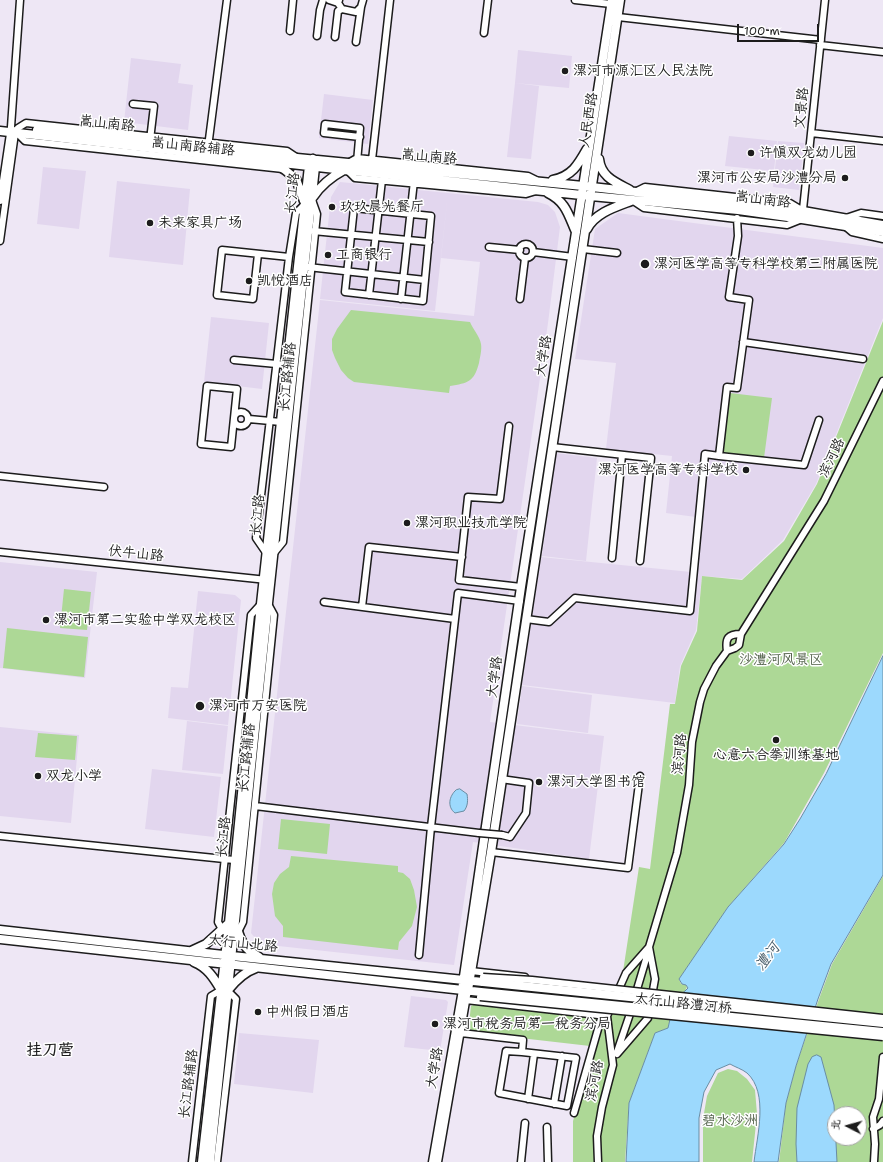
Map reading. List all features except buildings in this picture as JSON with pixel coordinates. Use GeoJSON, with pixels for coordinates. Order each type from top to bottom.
{"type":"FeatureCollection","features":[{"type":"Feature","properties":{"kind":"main road","name":"人民西路"},"geometry":{"type":"LineString","coordinates":[[591,196],[620,0]]}},
{"type":"Feature","properties":{"kind":"main road","name":"人民西路"},"geometry":{"type":"LineString","coordinates":[[582,195],[612,2]]}},
{"type":"Feature","properties":{"kind":"main road","name":"嵩山南路"},"geometry":{"type":"LineString","coordinates":[[0,126],[14,131]]}},
{"type":"Feature","properties":{"kind":"main road","name":"嵩山南路"},"geometry":{"type":"LineString","coordinates":[[0,131],[208,148],[313,164],[351,165],[543,181],[592,187],[633,196],[803,215],[854,223]]}},
{"type":"Feature","properties":{"kind":"main road"},"geometry":{"type":"LineString","coordinates":[[543,181],[562,178],[575,169],[590,145]]}},
{"type":"Feature","properties":{"kind":"main road","name":"嵩山南路"},"geometry":{"type":"LineString","coordinates":[[208,148],[224,156],[272,162],[297,161]]}},
{"type":"Feature","properties":{"kind":"main road"},"geometry":{"type":"LineString","coordinates":[[541,190],[559,198],[580,235],[591,222],[609,209],[633,196],[608,178],[600,168],[598,148]]}},
{"type":"Feature","properties":{"kind":"main road"},"geometry":{"type":"LineString","coordinates":[[272,162],[286,170],[296,180],[308,202],[329,178],[351,165]]}},
{"type":"Feature","properties":{"kind":"main road","name":"长江路"},"geometry":{"type":"LineString","coordinates":[[202,1162],[228,960],[233,936],[234,860],[305,267],[308,202],[313,164]]}},
{"type":"Feature","properties":{"kind":"main road","name":"嵩山南路"},"geometry":{"type":"LineString","coordinates":[[351,165],[414,180],[541,190],[591,196],[633,196]]}},
{"type":"Feature","properties":{"kind":"main road","name":"大学路"},"geometry":{"type":"LineString","coordinates":[[467,980],[471,971],[490,852],[583,249],[580,235],[582,195]]}},
{"type":"Feature","properties":{"kind":"main road","name":"大学路"},"geometry":{"type":"LineString","coordinates":[[465,990],[521,587],[573,257],[591,196]]}},
{"type":"Feature","properties":{"kind":"main road","name":"长江路"},"geometry":{"type":"LineString","coordinates":[[270,554],[287,365],[312,231],[308,202]]}},
{"type":"Feature","properties":{"kind":"main road"},"geometry":{"type":"LineString","coordinates":[[854,223],[883,225]]}},
{"type":"Feature","properties":{"kind":"main road"},"geometry":{"type":"LineString","coordinates":[[854,223],[883,232]]}},
{"type":"Feature","properties":{"kind":"main road"},"geometry":{"type":"LineString","coordinates":[[562,328],[570,330]]}},
{"type":"Feature","properties":{"kind":"main road","name":"长江路"},"geometry":{"type":"LineString","coordinates":[[232,924],[264,603]]}},
{"type":"Feature","properties":{"kind":"main road"},"geometry":{"type":"LineString","coordinates":[[188,960],[201,965],[211,974],[224,990],[248,971],[261,963],[248,951],[241,940],[233,936],[232,924],[222,930],[206,944],[190,951]]}},
{"type":"Feature","properties":{"kind":"main road","name":"太行山北路"},"geometry":{"type":"LineString","coordinates":[[0,930],[190,951],[228,960]]}},
{"type":"Feature","properties":{"kind":"main road","name":"太行山北路"},"geometry":{"type":"LineString","coordinates":[[0,939],[188,960],[228,960],[467,980],[483,979]]}},
{"type":"Feature","properties":{"kind":"main road","name":"太行山北路"},"geometry":{"type":"LineString","coordinates":[[261,963],[465,990],[480,994]]}},
{"type":"Feature","properties":{"kind":"main road","name":"太行山路澧河桥"},"geometry":{"type":"LineString","coordinates":[[483,979],[636,994],[883,1023]]}},
{"type":"Feature","properties":{"kind":"main road","name":"长江路"},"geometry":{"type":"LineString","coordinates":[[210,1162],[224,990]]}},
{"type":"Feature","properties":{"kind":"main road","name":"太行山路澧河桥"},"geometry":{"type":"LineString","coordinates":[[480,994],[883,1032]]}},
{"type":"Feature","properties":{"kind":"street"},"geometry":{"type":"LineString","coordinates":[[0,241],[14,131],[20,0]]}},
{"type":"Feature","properties":{"kind":"street"},"geometry":{"type":"LineString","coordinates":[[208,148],[227,0]]}},
{"type":"Feature","properties":{"kind":"street"},"geometry":{"type":"LineString","coordinates":[[290,31],[293,0]]}},
{"type":"Feature","properties":{"kind":"street"},"geometry":{"type":"LineString","coordinates":[[317,36],[320,10],[324,0]]}},
{"type":"Feature","properties":{"kind":"street"},"geometry":{"type":"LineString","coordinates":[[329,0],[356,12],[361,7]]}},
{"type":"Feature","properties":{"kind":"street"},"geometry":{"type":"LineString","coordinates":[[356,42],[363,0]]}},
{"type":"Feature","properties":{"kind":"street"},"geometry":{"type":"LineString","coordinates":[[372,160],[390,0]]}},
{"type":"Feature","properties":{"kind":"street"},"geometry":{"type":"LineString","coordinates":[[484,33],[488,0]]}},
{"type":"Feature","properties":{"kind":"street"},"geometry":{"type":"LineString","coordinates":[[575,0],[612,2]]}},
{"type":"Feature","properties":{"kind":"street","name":"文景路"},"geometry":{"type":"LineString","coordinates":[[803,215],[825,0]]}},
{"type":"Feature","properties":{"kind":"street"},"geometry":{"type":"LineString","coordinates":[[335,37],[339,4]]}},
{"type":"Feature","properties":{"kind":"street"},"geometry":{"type":"LineString","coordinates":[[618,17],[821,42],[883,52]]}},
{"type":"Feature","properties":{"kind":"street"},"geometry":{"type":"LineString","coordinates":[[133,104],[154,106],[149,142]]}},
{"type":"Feature","properties":{"kind":"street"},"geometry":{"type":"LineString","coordinates":[[360,137],[324,133],[325,124],[360,128],[360,137],[351,165],[355,178],[414,180],[401,299]]}},
{"type":"Feature","properties":{"kind":"street"},"geometry":{"type":"LineString","coordinates":[[0,201],[14,131]]}},
{"type":"Feature","properties":{"kind":"street","name":"嵩山南路辅路"},"geometry":{"type":"LineString","coordinates":[[14,131],[25,141],[286,170]]}},
{"type":"Feature","properties":{"kind":"street"},"geometry":{"type":"LineString","coordinates":[[811,133],[883,141]]}},
{"type":"Feature","properties":{"kind":"street","name":"嵩山南路辅路"},"geometry":{"type":"LineString","coordinates":[[149,142],[208,148]]}},
{"type":"Feature","properties":{"kind":"street"},"geometry":{"type":"LineString","coordinates":[[224,156],[230,164]]}},
{"type":"Feature","properties":{"kind":"street"},"geometry":{"type":"LineString","coordinates":[[351,165],[372,160],[528,176],[543,181]]}},
{"type":"Feature","properties":{"kind":"street"},"geometry":{"type":"LineString","coordinates":[[286,170],[297,161]]}},
{"type":"Feature","properties":{"kind":"street"},"geometry":{"type":"LineString","coordinates":[[369,295],[382,180]]}},
{"type":"Feature","properties":{"kind":"street"},"geometry":{"type":"LineString","coordinates":[[633,196],[644,208],[787,225],[803,215]]}},
{"type":"Feature","properties":{"kind":"street","name":"长江路辅路"},"geometry":{"type":"LineString","coordinates":[[270,554],[256,538],[289,257],[296,213],[308,202]]}},
{"type":"Feature","properties":{"kind":"street"},"geometry":{"type":"LineString","coordinates":[[354,208],[410,214],[431,216],[423,301],[345,292],[354,208]]}},
{"type":"Feature","properties":{"kind":"street"},"geometry":{"type":"LineString","coordinates":[[883,216],[861,213],[845,222],[852,232],[883,239]]}},
{"type":"Feature","properties":{"kind":"street"},"geometry":{"type":"LineString","coordinates":[[718,456],[727,387],[737,388],[749,300],[729,296],[738,236],[737,218]]}},
{"type":"Feature","properties":{"kind":"street"},"geometry":{"type":"LineString","coordinates":[[312,231],[429,242]]}},
{"type":"Feature","properties":{"kind":"street"},"geometry":{"type":"LineString","coordinates":[[525,258],[520,255],[522,246],[528,245],[532,247],[533,252]]}},
{"type":"Feature","properties":{"kind":"street"},"geometry":{"type":"LineString","coordinates":[[489,247],[520,250]]}},
{"type":"Feature","properties":{"kind":"street"},"geometry":{"type":"LineString","coordinates":[[583,249],[617,253]]}},
{"type":"Feature","properties":{"kind":"street"},"geometry":{"type":"LineString","coordinates":[[258,254],[253,299],[217,295],[222,250],[289,257]]}},
{"type":"Feature","properties":{"kind":"street"},"geometry":{"type":"LineString","coordinates":[[533,252],[573,257]]}},
{"type":"Feature","properties":{"kind":"street"},"geometry":{"type":"LineString","coordinates":[[525,258],[530,257],[533,252]]}},
{"type":"Feature","properties":{"kind":"street"},"geometry":{"type":"LineString","coordinates":[[520,300],[525,258]]}},
{"type":"Feature","properties":{"kind":"street"},"geometry":{"type":"LineString","coordinates":[[288,265],[425,280]]}},
{"type":"Feature","properties":{"kind":"street"},"geometry":{"type":"LineString","coordinates":[[743,342],[863,359]]}},
{"type":"Feature","properties":{"kind":"street"},"geometry":{"type":"LineString","coordinates":[[234,360],[287,365]]}},
{"type":"Feature","properties":{"kind":"street","name":"滨河路"},"geometry":{"type":"LineString","coordinates":[[598,1162],[597,1136],[602,1107],[613,1065],[604,1015],[620,988],[626,973],[649,947],[677,853],[689,785],[692,742],[704,689],[716,666],[727,651],[739,645],[741,634],[824,501],[883,380]]}},
{"type":"Feature","properties":{"kind":"street"},"geometry":{"type":"LineString","coordinates":[[249,419],[247,424],[242,426],[235,423],[234,419],[237,390],[207,386],[201,444],[231,447],[234,419],[237,413],[242,411],[248,415],[249,419]]}},
{"type":"Feature","properties":{"kind":"street"},"geometry":{"type":"LineString","coordinates":[[249,419],[281,422]]}},
{"type":"Feature","properties":{"kind":"street"},"geometry":{"type":"LineString","coordinates":[[526,620],[549,622],[574,598],[690,611],[705,454],[804,465],[819,420]]}},
{"type":"Feature","properties":{"kind":"street"},"geometry":{"type":"LineString","coordinates":[[419,955],[430,827],[468,497],[500,499],[509,426]]}},
{"type":"Feature","properties":{"kind":"street"},"geometry":{"type":"LineString","coordinates":[[552,447],[651,458],[640,561]]}},
{"type":"Feature","properties":{"kind":"street"},"geometry":{"type":"LineString","coordinates":[[612,558],[622,455]]}},
{"type":"Feature","properties":{"kind":"street"},"geometry":{"type":"LineString","coordinates":[[0,476],[104,487]]}},
{"type":"Feature","properties":{"kind":"street"},"geometry":{"type":"LineString","coordinates":[[362,607],[369,547],[462,557]]}},
{"type":"Feature","properties":{"kind":"street","name":"伏牛山路"},"geometry":{"type":"LineString","coordinates":[[0,552],[267,580]]}},
{"type":"Feature","properties":{"kind":"street"},"geometry":{"type":"LineString","coordinates":[[459,580],[521,587]]}},
{"type":"Feature","properties":{"kind":"street"},"geometry":{"type":"LineString","coordinates":[[458,593],[520,600]]}},
{"type":"Feature","properties":{"kind":"street"},"geometry":{"type":"LineString","coordinates":[[324,602],[455,619]]}},
{"type":"Feature","properties":{"kind":"street","name":"长江路辅路"},"geometry":{"type":"LineString","coordinates":[[264,603],[274,615],[255,806],[243,922],[233,936],[222,930],[218,922],[251,615],[264,603]]}},
{"type":"Feature","properties":{"kind":"street"},"geometry":{"type":"LineString","coordinates":[[727,651],[726,644],[728,638],[732,634],[741,634]]}},
{"type":"Feature","properties":{"kind":"street"},"geometry":{"type":"LineString","coordinates":[[490,852],[628,868],[640,776]]}},
{"type":"Feature","properties":{"kind":"street"},"geometry":{"type":"LineString","coordinates":[[255,806],[479,832],[510,837],[526,813],[529,783],[501,779]]}},
{"type":"Feature","properties":{"kind":"street"},"geometry":{"type":"LineString","coordinates":[[0,836],[234,860]]}},
{"type":"Feature","properties":{"kind":"street"},"geometry":{"type":"LineString","coordinates":[[636,994],[649,947]]}},
{"type":"Feature","properties":{"kind":"street"},"geometry":{"type":"LineString","coordinates":[[617,1054],[648,1018],[655,979],[649,947]]}},
{"type":"Feature","properties":{"kind":"street"},"geometry":{"type":"LineString","coordinates":[[471,971],[620,988]]}},
{"type":"Feature","properties":{"kind":"street","name":"太行山路澧河桥"},"geometry":{"type":"LineString","coordinates":[[483,979],[620,988],[636,994],[883,1018]]}},
{"type":"Feature","properties":{"kind":"street"},"geometry":{"type":"LineString","coordinates":[[217,1162],[236,999],[224,990]]}},
{"type":"Feature","properties":{"kind":"street","name":"长江路辅路"},"geometry":{"type":"LineString","coordinates":[[192,1162],[211,996],[224,990]]}},
{"type":"Feature","properties":{"kind":"street","name":"大学路"},"geometry":{"type":"LineString","coordinates":[[438,1162],[461,1033],[466,1000],[465,990]]}},
{"type":"Feature","properties":{"kind":"street","name":"大学路"},"geometry":{"type":"LineString","coordinates":[[432,1162],[465,990]]}},
{"type":"Feature","properties":{"kind":"street"},"geometry":{"type":"LineString","coordinates":[[466,1000],[604,1015],[574,1114]]}},
{"type":"Feature","properties":{"kind":"street"},"geometry":{"type":"LineString","coordinates":[[613,1065],[631,1009]]}},
{"type":"Feature","properties":{"kind":"street","name":"太行山路澧河桥"},"geometry":{"type":"LineString","coordinates":[[631,1009],[883,1037]]}},
{"type":"Feature","properties":{"kind":"street"},"geometry":{"type":"LineString","coordinates":[[461,1033],[523,1040],[522,1052]]}},
{"type":"Feature","properties":{"kind":"street"},"geometry":{"type":"LineString","coordinates":[[506,1051],[534,1054],[576,1058],[567,1106],[499,1093],[506,1051]]}},
{"type":"Feature","properties":{"kind":"street"},"geometry":{"type":"LineString","coordinates":[[528,1099],[534,1054]]}},
{"type":"Feature","properties":{"kind":"street"},"geometry":{"type":"LineString","coordinates":[[554,1104],[562,1056]]}},
{"type":"Feature","properties":{"kind":"street"},"geometry":{"type":"LineString","coordinates":[[874,1162],[873,1117],[881,1102],[883,1057]]}},
{"type":"Feature","properties":{"kind":"street"},"geometry":{"type":"LineString","coordinates":[[874,1129],[883,1121]]}},
{"type":"Feature","properties":{"kind":"street"},"geometry":{"type":"LineString","coordinates":[[521,1162],[525,1122]]}},
{"type":"Feature","properties":{"kind":"street"},"geometry":{"type":"LineString","coordinates":[[547,1127],[548,1162]]}},
{"type":"Feature","properties":{"kind":"shaded area"},"geometry":{"type":"Polygon","coordinates":[[[518,50],[572,56],[569,88],[515,83],[518,50]]]}},
{"type":"Feature","properties":{"kind":"shaded area"},"geometry":{"type":"Polygon","coordinates":[[[131,58],[181,64],[178,83],[193,85],[188,130],[124,122],[131,58]]]}},
{"type":"Feature","properties":{"kind":"shaded area"},"geometry":{"type":"Polygon","coordinates":[[[515,83],[539,86],[531,159],[507,157],[515,83]]]}},
{"type":"Feature","properties":{"kind":"shaded area"},"geometry":{"type":"Polygon","coordinates":[[[324,94],[373,100],[368,144],[319,138],[324,94]]]}},
{"type":"Feature","properties":{"kind":"shaded area","name":"许慎双龙幼儿园"},"geometry":{"type":"Polygon","coordinates":[[[729,136],[777,141],[774,171],[725,166],[729,136]]]}},
{"type":"Feature","properties":{"kind":"shaded area"},"geometry":{"type":"Polygon","coordinates":[[[778,141],[804,143],[799,190],[773,187],[778,141]]]}},
{"type":"Feature","properties":{"kind":"shaded area"},"geometry":{"type":"Polygon","coordinates":[[[43,167],[86,171],[79,229],[37,224],[43,167]]]}},
{"type":"Feature","properties":{"kind":"shaded area","name":"未来家具广场"},"geometry":{"type":"Polygon","coordinates":[[[117,181],[190,189],[183,265],[109,257],[117,181]]]}},
{"type":"Feature","properties":{"kind":"shaded area"},"geometry":{"type":"Polygon","coordinates":[[[340,182],[448,193],[435,311],[320,299],[331,197],[340,182]]]}},
{"type":"Feature","properties":{"kind":"shaded area","name":"漯河职业技术学院"},"geometry":{"type":"Polygon","coordinates":[[[448,193],[538,202],[548,205],[555,212],[560,227],[548,323],[490,722],[604,736],[589,859],[473,842],[454,965],[260,944],[251,933],[320,300],[474,316],[480,262],[441,258],[448,193]]]}},
{"type":"Feature","properties":{"kind":"shaded area","name":"漯河医学高等专科学校"},"geometry":{"type":"Polygon","coordinates":[[[618,213],[883,248],[883,318],[816,484],[783,540],[742,579],[702,576],[696,630],[680,666],[675,703],[522,685],[541,557],[691,572],[696,517],[666,513],[672,456],[606,449],[616,363],[575,359],[595,229],[618,213]]]}},
{"type":"Feature","properties":{"kind":"shaded area"},"geometry":{"type":"Polygon","coordinates":[[[211,317],[269,323],[262,389],[204,382],[211,317]]]}},
{"type":"Feature","properties":{"kind":"shaded area"},"geometry":{"type":"Polygon","coordinates":[[[555,453],[597,458],[586,561],[542,556],[555,453]]]}},
{"type":"Feature","properties":{"kind":"shaded area","name":"漯河市第二实验中学双龙校区"},"geometry":{"type":"Polygon","coordinates":[[[0,562],[97,572],[85,678],[0,668],[0,562]]]}},
{"type":"Feature","properties":{"kind":"shaded area"},"geometry":{"type":"Polygon","coordinates":[[[198,591],[235,595],[241,600],[228,725],[168,718],[171,687],[188,688],[198,591]]]}},
{"type":"Feature","properties":{"kind":"shaded area"},"geometry":{"type":"Polygon","coordinates":[[[522,686],[592,695],[588,733],[517,724],[522,686]]]}},
{"type":"Feature","properties":{"kind":"shaded area"},"geometry":{"type":"Polygon","coordinates":[[[187,721],[228,726],[223,774],[182,770],[187,721]]]}},
{"type":"Feature","properties":{"kind":"shaded area","name":"双龙小学"},"geometry":{"type":"Polygon","coordinates":[[[0,727],[79,735],[71,823],[0,816],[0,727]]]}},
{"type":"Feature","properties":{"kind":"shaded area"},"geometry":{"type":"Polygon","coordinates":[[[152,769],[221,777],[214,837],[145,829],[152,769]]]}},
{"type":"Feature","properties":{"kind":"shaded area"},"geometry":{"type":"Polygon","coordinates":[[[411,996],[446,1000],[448,1002],[440,1051],[404,1047],[411,996]]]}},
{"type":"Feature","properties":{"kind":"shaded area"},"geometry":{"type":"Polygon","coordinates":[[[239,1033],[319,1040],[313,1093],[234,1084],[239,1033]]]}},
{"type":"Feature","properties":{"kind":"green space"},"geometry":{"type":"Polygon","coordinates":[[[351,310],[470,322],[481,346],[481,354],[475,374],[466,382],[450,386],[449,393],[354,382],[341,370],[332,350],[332,339],[337,329],[351,310]]]}},
{"type":"Feature","properties":{"kind":"green space","name":"沙澧河风景区"},"geometry":{"type":"Polygon","coordinates":[[[883,321],[883,653],[824,773],[784,843],[728,907],[679,979],[681,984],[686,985],[687,987],[685,991],[675,998],[668,1028],[655,1033],[629,1103],[625,1162],[573,1162],[573,1121],[602,1023],[612,1013],[623,987],[622,978],[639,867],[650,869],[670,704],[675,704],[681,666],[697,631],[702,576],[742,580],[784,541],[817,484],[883,321]]]}},
{"type":"Feature","properties":{"kind":"green space"},"geometry":{"type":"Polygon","coordinates":[[[730,393],[772,398],[764,458],[722,453],[730,393]]]}},
{"type":"Feature","properties":{"kind":"green space"},"geometry":{"type":"Polygon","coordinates":[[[64,589],[91,592],[87,630],[60,628],[64,589]]]}},
{"type":"Feature","properties":{"kind":"green space"},"geometry":{"type":"Polygon","coordinates":[[[7,628],[88,637],[84,677],[3,668],[7,628]]]}},
{"type":"Feature","properties":{"kind":"green space"},"geometry":{"type":"Polygon","coordinates":[[[38,733],[77,736],[75,760],[35,757],[38,733]]]}},
{"type":"Feature","properties":{"kind":"green space"},"geometry":{"type":"Polygon","coordinates":[[[281,819],[330,824],[327,854],[278,849],[281,819]]]}},
{"type":"Feature","properties":{"kind":"green space"},"geometry":{"type":"Polygon","coordinates":[[[291,856],[398,866],[398,872],[403,873],[410,879],[414,890],[417,907],[412,926],[399,942],[398,950],[283,937],[283,926],[275,916],[272,894],[274,883],[280,874],[289,867],[291,856]]]}},
{"type":"Feature","properties":{"kind":"green space"},"geometry":{"type":"Polygon","coordinates":[[[883,876],[883,1162],[779,1162],[786,1103],[796,1066],[832,964],[883,876]]]}},
{"type":"Feature","properties":{"kind":"green space"},"geometry":{"type":"Polygon","coordinates":[[[475,1004],[596,1018],[597,1024],[590,1046],[468,1032],[471,1006],[475,1004]]]}},
{"type":"Feature","properties":{"kind":"green space","name":"碧水沙洲"},"geometry":{"type":"Polygon","coordinates":[[[728,1069],[737,1071],[747,1079],[755,1090],[757,1114],[752,1162],[703,1162],[703,1119],[707,1096],[718,1073],[728,1069]]]}},
{"type":"Feature","properties":{"kind":"water","name":"澧河"},"geometry":{"type":"Polygon","coordinates":[[[883,656],[883,875],[831,964],[818,999],[796,1066],[786,1103],[778,1162],[754,1162],[760,1115],[758,1092],[754,1082],[747,1073],[730,1064],[716,1070],[704,1092],[699,1118],[699,1162],[626,1162],[629,1103],[655,1033],[668,1028],[675,998],[688,988],[686,985],[682,984],[679,979],[728,907],[784,844],[800,819],[826,774],[883,656]]]}},
{"type":"Feature","properties":{"kind":"water"},"geometry":{"type":"Polygon","coordinates":[[[460,789],[467,794],[468,801],[464,811],[455,813],[452,811],[450,805],[450,798],[456,790],[460,789]]]}},
{"type":"Feature","properties":{"kind":"water"},"geometry":{"type":"Polygon","coordinates":[[[817,1055],[821,1057],[834,1105],[827,1106],[827,1146],[836,1146],[837,1162],[797,1162],[797,1108],[808,1064],[812,1057],[817,1055]]]}},
{"type":"Feature","properties":{"kind":"place","name":"漯河市源汇区人民法院"},"geometry":{"type":"Point","coordinates":[565,71]}},
{"type":"Feature","properties":{"kind":"place","name":"许慎双龙幼儿园"},"geometry":{"type":"Point","coordinates":[751,153]}},
{"type":"Feature","properties":{"kind":"place","name":"漯河市公安局沙澧分局"},"geometry":{"type":"Point","coordinates":[845,178]}},
{"type":"Feature","properties":{"kind":"place","name":"玖玖晨光餐厅"},"geometry":{"type":"Point","coordinates":[332,207]}},
{"type":"Feature","properties":{"kind":"place","name":"未来家具广场"},"geometry":{"type":"Point","coordinates":[150,223]}},
{"type":"Feature","properties":{"kind":"place","name":"工商银行"},"geometry":{"type":"Point","coordinates":[328,255]}},
{"type":"Feature","properties":{"kind":"place","name":"漯河医学高等专科学校第三附属医院"},"geometry":{"type":"Point","coordinates":[645,264]}},
{"type":"Feature","properties":{"kind":"place","name":"凯悦酒店"},"geometry":{"type":"Point","coordinates":[249,281]}},
{"type":"Feature","properties":{"kind":"place","name":"漯河医学高等专科学校"},"geometry":{"type":"Point","coordinates":[746,470]}},
{"type":"Feature","properties":{"kind":"place","name":"漯河职业技术学院"},"geometry":{"type":"Point","coordinates":[407,523]}},
{"type":"Feature","properties":{"kind":"place","name":"漯河市第二实验中学双龙校区"},"geometry":{"type":"Point","coordinates":[46,620]}},
{"type":"Feature","properties":{"kind":"place","name":"漯河市万安医院"},"geometry":{"type":"Point","coordinates":[200,706]}},
{"type":"Feature","properties":{"kind":"place","name":"心意六合拳训练基地"},"geometry":{"type":"Point","coordinates":[776,740]}},
{"type":"Feature","properties":{"kind":"place","name":"双龙小学"},"geometry":{"type":"Point","coordinates":[38,776]}},
{"type":"Feature","properties":{"kind":"place","name":"漯河大学图书馆"},"geometry":{"type":"Point","coordinates":[539,782]}},
{"type":"Feature","properties":{"kind":"place","name":"中州假日酒店"},"geometry":{"type":"Point","coordinates":[258,1012]}},
{"type":"Feature","properties":{"kind":"place","name":"漯河市税务局第一税务分局"},"geometry":{"type":"Point","coordinates":[435,1024]}},
{"type":"Feature","properties":{"kind":"district","name":"挂刀营"},"geometry":{"type":"Point","coordinates":[50,1051]}}]}
